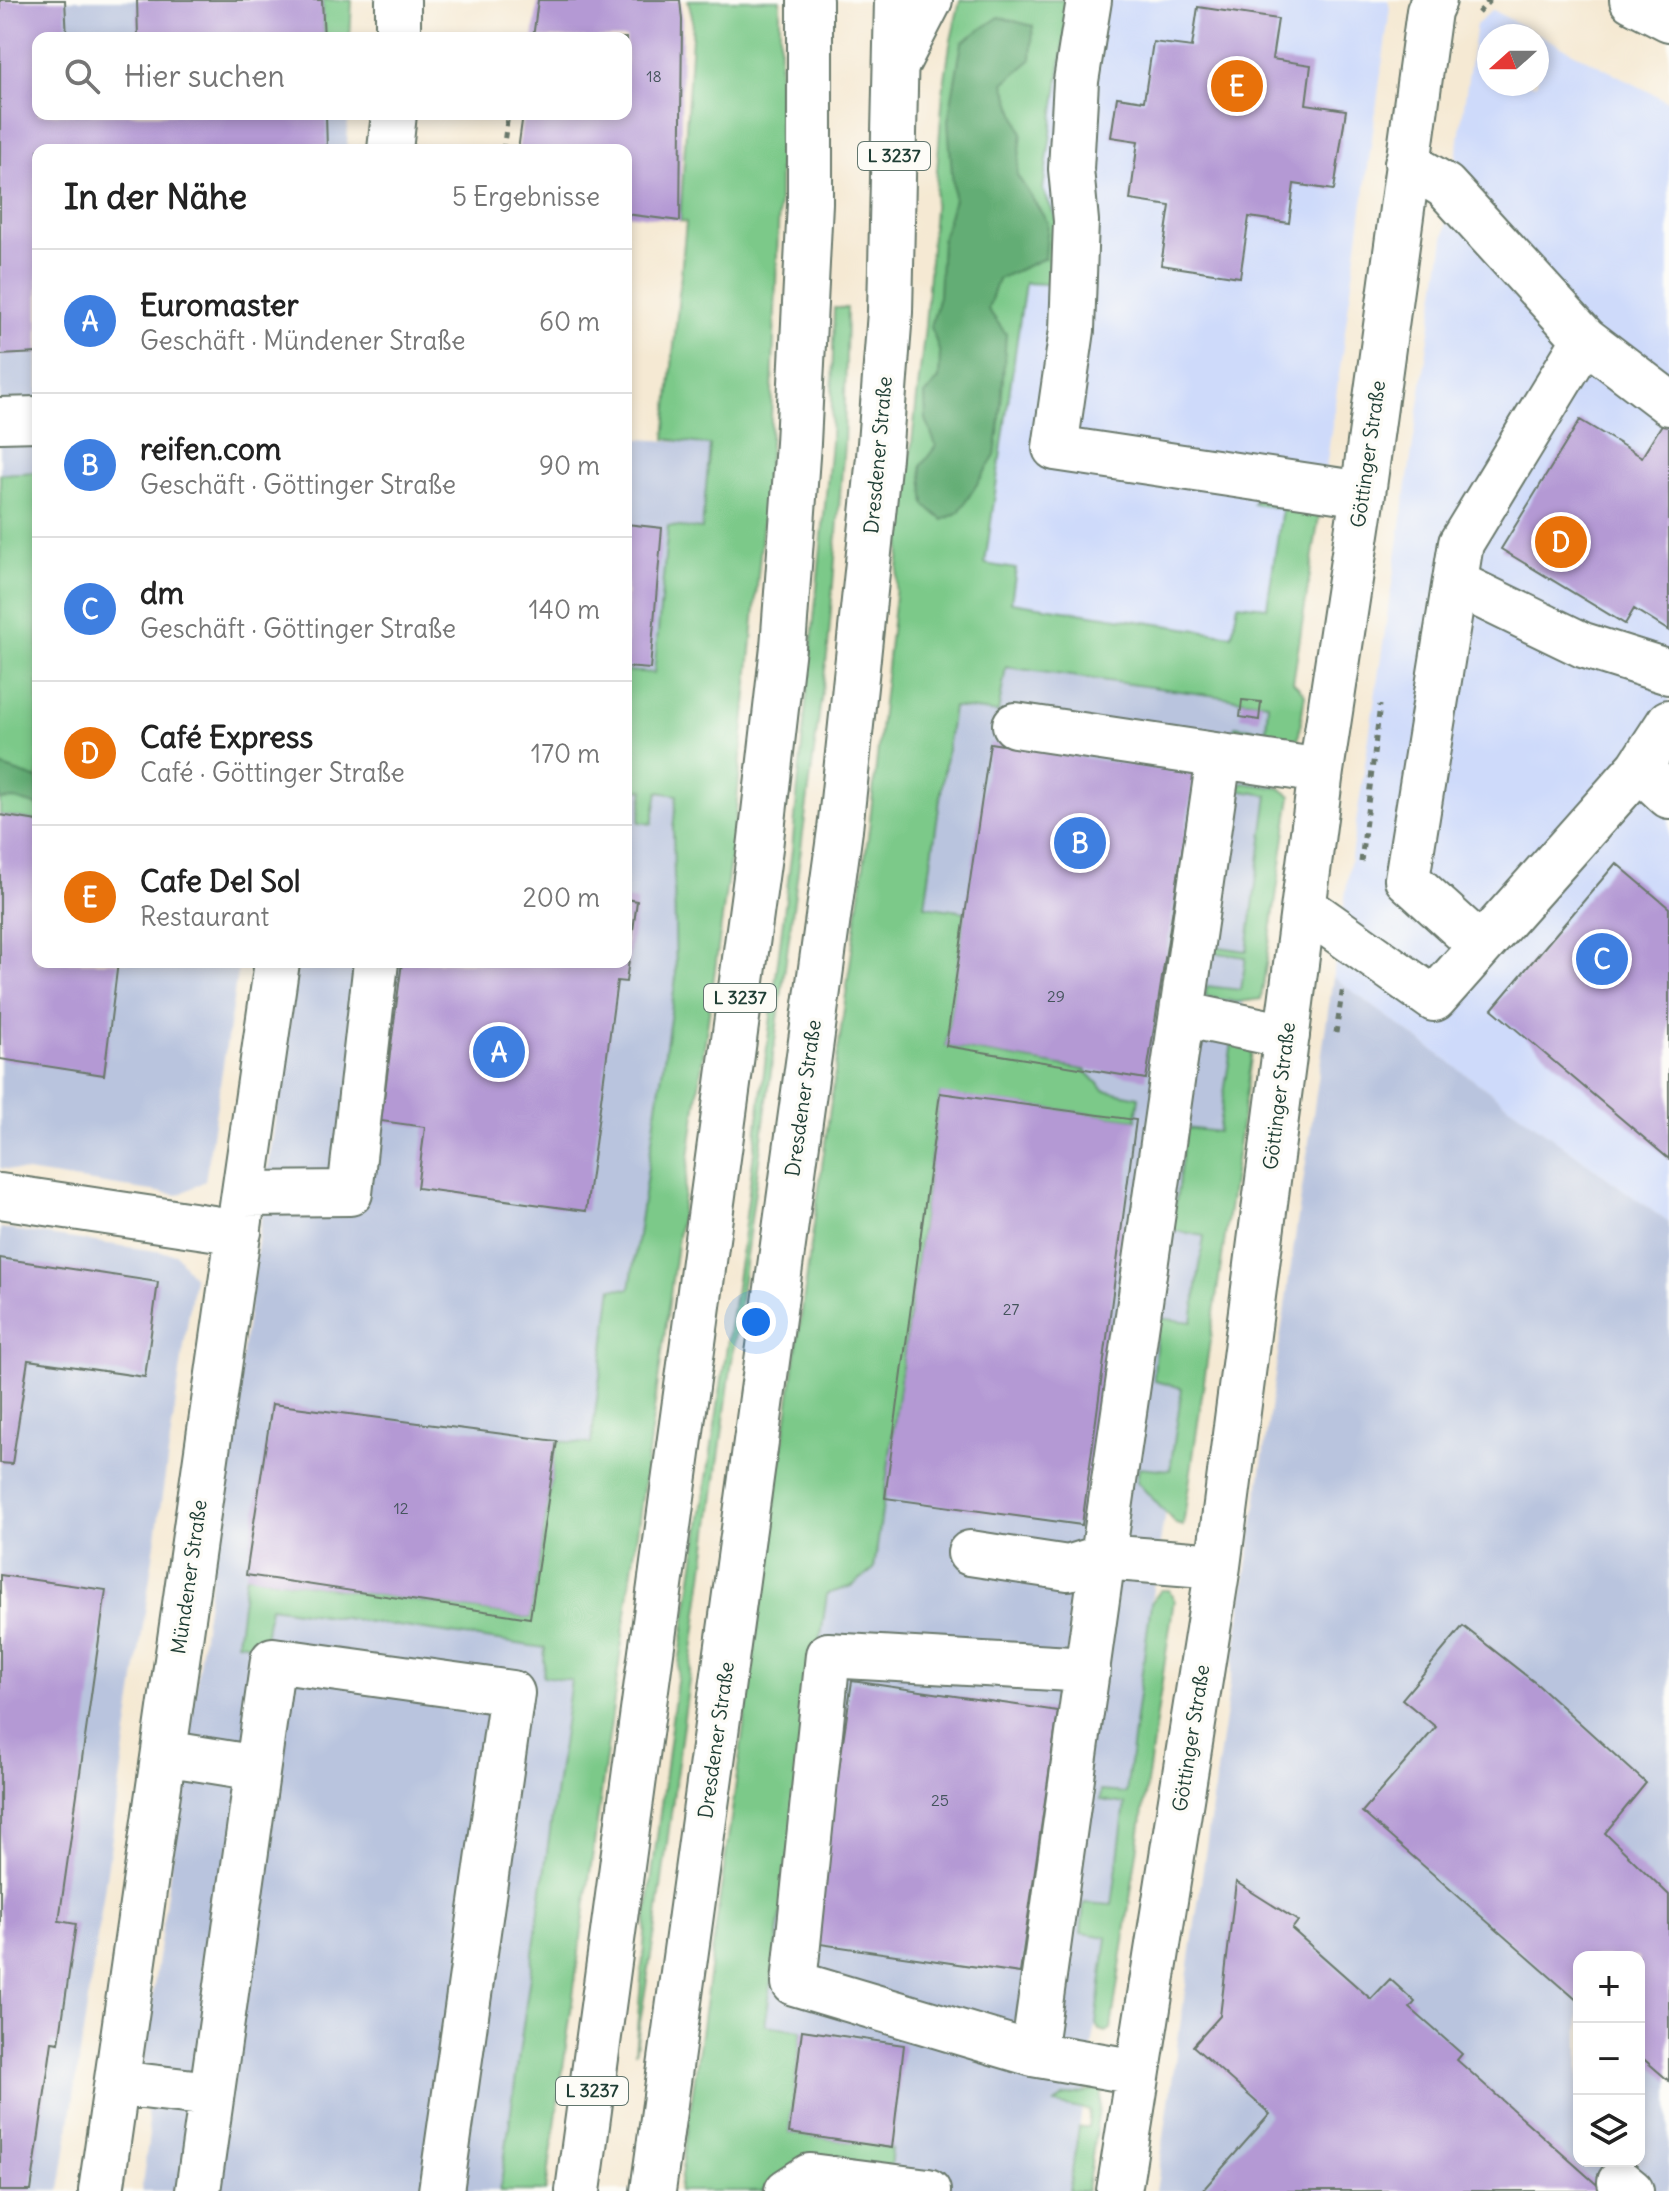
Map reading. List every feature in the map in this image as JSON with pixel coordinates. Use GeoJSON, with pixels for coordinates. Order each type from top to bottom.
{"type":"FeatureCollection","features":[{"type":"Feature","properties":{"kind":"main road"},"geometry":{"type":"LineString","coordinates":[[398,0],[398,32]]}},
{"type":"Feature","properties":{"kind":"main road","name":"L 3237"},"geometry":{"type":"LineString","coordinates":[[578,2191],[758,863],[783,647],[798,443],[810,203],[810,0]]}},
{"type":"Feature","properties":{"kind":"main road","name":"Dresdener Straße"},"geometry":{"type":"LineString","coordinates":[[653,2191],[840,830],[879,457],[890,312],[897,0]]}},
{"type":"Feature","properties":{"kind":"main road"},"geometry":{"type":"LineString","coordinates":[[897,64],[930,0]]}},
{"type":"Feature","properties":{"kind":"main road"},"geometry":{"type":"LineString","coordinates":[[1089,0],[1075,95],[1071,169],[1076,221],[1072,330],[1055,448],[1363,494]]}},
{"type":"Feature","properties":{"kind":"main road","name":"Göttinger Straße"},"geometry":{"type":"LineString","coordinates":[[1119,2191],[1218,1566],[1321,771],[1363,494],[1429,11],[1434,0]]}},
{"type":"Feature","properties":{"kind":"main road"},"geometry":{"type":"LineString","coordinates":[[1632,0],[1669,19]]}},
{"type":"Feature","properties":{"kind":"main road"},"geometry":{"type":"LineString","coordinates":[[391,144],[393,120]]}},
{"type":"Feature","properties":{"kind":"main road"},"geometry":{"type":"LineString","coordinates":[[1407,163],[1445,186],[1585,339],[1669,403]]}},
{"type":"Feature","properties":{"kind":"main road"},"geometry":{"type":"LineString","coordinates":[[1481,946],[1407,879],[1461,543],[1585,339]]}},
{"type":"Feature","properties":{"kind":"main road"},"geometry":{"type":"LineString","coordinates":[[0,420],[32,419]]}},
{"type":"Feature","properties":{"kind":"main road"},"geometry":{"type":"LineString","coordinates":[[1455,583],[1583,645],[1669,672]]}},
{"type":"Feature","properties":{"kind":"main road"},"geometry":{"type":"LineString","coordinates":[[1304,907],[1351,937],[1434,999],[1481,946],[1654,782],[1669,722]]}},
{"type":"Feature","properties":{"kind":"main road"},"geometry":{"type":"LineString","coordinates":[[1015,725],[1321,771]]}},
{"type":"Feature","properties":{"kind":"main road"},"geometry":{"type":"LineString","coordinates":[[1033,2054],[1219,757]]}},
{"type":"Feature","properties":{"kind":"main road","name":"Mündener Straße"},"geometry":{"type":"LineString","coordinates":[[101,2191],[276,968]]}},
{"type":"Feature","properties":{"kind":"main road"},"geometry":{"type":"LineString","coordinates":[[0,1196],[242,1213],[350,1193],[375,968]]}},
{"type":"Feature","properties":{"kind":"main road"},"geometry":{"type":"LineString","coordinates":[[1182,1014],[1287,1036]]}},
{"type":"Feature","properties":{"kind":"main road"},"geometry":{"type":"LineString","coordinates":[[970,1553],[1068,1568],[1103,1557],[1218,1566]]}},
{"type":"Feature","properties":{"kind":"main road"},"geometry":{"type":"LineString","coordinates":[[1088,1670],[828,1655],[794,1983],[1033,2054],[1137,2072]]}},
{"type":"Feature","properties":{"kind":"main road"},"geometry":{"type":"LineString","coordinates":[[198,2191],[273,1660],[512,1693],[441,2191]]}},
{"type":"Feature","properties":{"kind":"main road"},"geometry":{"type":"LineString","coordinates":[[164,1753],[257,1768]]}},
{"type":"Feature","properties":{"kind":"main road"},"geometry":{"type":"LineString","coordinates":[[117,2083],[211,2094]]}},
{"type":"Feature","properties":{"kind":"main road"},"geometry":{"type":"LineString","coordinates":[[787,2191],[810,2176],[928,2191]]}},
{"type":"Feature","properties":{"kind":"path"},"geometry":{"type":"LineString","coordinates":[[504,144],[507,120]]}},
{"type":"Feature","properties":{"kind":"shaded area"},"geometry":{"type":"Polygon","coordinates":[[[0,0],[352,0],[350,32],[32,32],[32,120],[348,120],[347,144],[32,144],[32,968],[238,968],[205,1181],[178,1195],[0,1168],[0,0]]]}},
{"type":"Feature","properties":{"kind":"shaded area"},"geometry":{"type":"Polygon","coordinates":[[[1058,0],[1388,0],[1390,9],[1321,504],[1289,706],[945,658],[1058,0]]]}},
{"type":"Feature","properties":{"kind":"shaded area"},"geometry":{"type":"Polygon","coordinates":[[[1492,10],[1519,24],[1477,24],[1492,10]]]}},
{"type":"Feature","properties":{"kind":"shaded area"},"geometry":{"type":"Polygon","coordinates":[[[1477,24],[1477,96],[1549,96],[1549,40],[1669,102],[1669,1223],[1333,977],[1477,24]]]}},
{"type":"Feature","properties":{"kind":"shaded area"},"geometry":{"type":"Polygon","coordinates":[[[632,438],[710,444],[673,828],[676,978],[630,1290],[612,1289],[591,1445],[571,1680],[500,2191],[141,2191],[149,2135],[143,2065],[296,968],[632,968],[632,438]]]}},
{"type":"Feature","properties":{"kind":"shaded area"},"geometry":{"type":"Polygon","coordinates":[[[945,658],[1289,706],[1151,1602],[1096,2023],[1069,2191],[707,2191],[945,658]]]}},
{"type":"Feature","properties":{"kind":"shaded area"},"geometry":{"type":"Polygon","coordinates":[[[1333,977],[1669,1223],[1669,2191],[1156,2191],[1333,977]]]}},
{"type":"Feature","properties":{"kind":"shaded area"},"geometry":{"type":"Polygon","coordinates":[[[0,1228],[176,1254],[194,1278],[60,2191],[0,2191],[0,1228]]]}},
{"type":"Feature","properties":{"kind":"green space"},"geometry":{"type":"Polygon","coordinates":[[[322,0],[352,0],[350,32],[324,32],[322,0]]]}},
{"type":"Feature","properties":{"kind":"green space"},"geometry":{"type":"Polygon","coordinates":[[[688,0],[780,0],[779,202],[770,447],[734,832],[546,2191],[500,2191],[571,1680],[543,1676],[545,1648],[270,1607],[264,1646],[237,1642],[246,1575],[530,1618],[557,1441],[591,1444],[612,1288],[630,1289],[676,978],[673,828],[677,795],[658,792],[652,824],[639,822],[644,790],[632,789],[632,671],[654,673],[668,526],[702,529],[710,445],[665,439],[686,222],[680,221],[693,21],[688,0]]]}},
{"type":"Feature","properties":{"kind":"green space"},"geometry":{"type":"Polygon","coordinates":[[[960,0],[1070,0],[1043,190],[1060,227],[1066,285],[1025,283],[985,564],[1016,569],[1011,602],[1232,635],[1238,604],[1267,607],[1282,508],[1253,504],[1256,498],[1321,504],[1293,682],[1305,694],[1298,741],[1283,746],[1233,739],[1235,726],[1266,730],[1268,703],[1006,667],[998,713],[953,707],[925,906],[966,912],[946,1046],[1085,1070],[1104,1090],[1139,1097],[1136,1120],[940,1094],[874,1569],[852,1586],[827,1594],[765,2025],[802,2030],[789,2133],[892,2148],[890,2170],[767,2185],[764,2191],[679,2191],[869,829],[925,326],[943,92],[960,0]]]}},
{"type":"Feature","properties":{"kind":"green space"},"geometry":{"type":"Polygon","coordinates":[[[999,17],[1033,26],[1031,60],[1004,83],[1022,133],[1017,175],[1048,223],[1045,258],[998,279],[988,309],[1006,334],[995,456],[959,512],[943,520],[925,505],[921,466],[936,446],[926,419],[925,395],[939,379],[940,353],[931,327],[939,296],[942,240],[954,199],[948,121],[962,42],[999,17]]]}},
{"type":"Feature","properties":{"kind":"green space"},"geometry":{"type":"Polygon","coordinates":[[[834,308],[847,308],[844,444],[828,648],[656,1925],[635,2053],[646,1922],[680,1657],[742,1247],[792,849],[831,442],[834,308]]]}},
{"type":"Feature","properties":{"kind":"green space"},"geometry":{"type":"Polygon","coordinates":[[[32,472],[32,820],[0,815],[0,474],[32,472]]]}},
{"type":"Feature","properties":{"kind":"green space"},"geometry":{"type":"Polygon","coordinates":[[[0,766],[32,777],[32,804],[15,799],[0,800],[0,766]]]}},
{"type":"Feature","properties":{"kind":"green space"},"geometry":{"type":"Polygon","coordinates":[[[1243,783],[1280,788],[1291,796],[1261,999],[1238,1002],[1205,997],[1207,986],[1241,990],[1246,957],[1212,952],[1212,946],[1247,951],[1268,795],[1235,790],[1243,783]]]}},
{"type":"Feature","properties":{"kind":"green space"},"geometry":{"type":"Polygon","coordinates":[[[1232,1043],[1252,1051],[1183,1526],[1176,1524],[1137,1482],[1139,1467],[1170,1470],[1182,1388],[1155,1381],[1158,1318],[1192,1322],[1204,1236],[1172,1230],[1186,1128],[1218,1132],[1232,1043]]]}},
{"type":"Feature","properties":{"kind":"green space"},"geometry":{"type":"Polygon","coordinates":[[[1161,1590],[1169,1590],[1174,1599],[1111,2029],[1106,2032],[1099,2030],[1096,2024],[1107,1937],[1081,1933],[1084,1903],[1112,1905],[1125,1804],[1100,1800],[1101,1791],[1126,1793],[1151,1603],[1161,1590]]]}},
{"type":"Feature","properties":{"kind":"green space"},"geometry":{"type":"Polygon","coordinates":[[[1102,2088],[1087,2191],[1069,2191],[1079,2127],[1088,2127],[1090,2111],[1055,2104],[1063,2097],[1102,2088]]]}},
{"type":"Feature","properties":{"kind":"building"},"geometry":{"type":"Polygon","coordinates":[[[0,0],[65,0],[67,32],[32,32],[32,120],[326,120],[327,144],[32,144],[32,353],[0,355],[0,0]]]}},
{"type":"Feature","properties":{"kind":"building"},"geometry":{"type":"Polygon","coordinates":[[[137,0],[322,0],[324,32],[138,32],[137,0]]]}},
{"type":"Feature","properties":{"kind":"building"},"geometry":{"type":"Polygon","coordinates":[[[538,0],[680,0],[680,221],[632,215],[632,144],[519,144],[522,120],[632,120],[632,32],[534,32],[538,0]]]}},
{"type":"Feature","properties":{"kind":"building"},"geometry":{"type":"Polygon","coordinates":[[[1198,7],[1278,19],[1272,59],[1311,65],[1306,104],[1346,110],[1334,190],[1294,184],[1289,223],[1249,217],[1240,277],[1161,265],[1170,206],[1130,200],[1138,141],[1111,137],[1117,97],[1144,101],[1153,42],[1192,47],[1198,7]]]}},
{"type":"Feature","properties":{"kind":"building"},"geometry":{"type":"Polygon","coordinates":[[[1669,413],[1669,631],[1634,609],[1625,624],[1501,549],[1580,420],[1642,457],[1669,413]]]}},
{"type":"Feature","properties":{"kind":"building"},"geometry":{"type":"Polygon","coordinates":[[[632,525],[662,528],[650,669],[632,668],[632,525]]]}},
{"type":"Feature","properties":{"kind":"building"},"geometry":{"type":"Polygon","coordinates":[[[1242,700],[1261,702],[1259,720],[1240,717],[1242,700]]]}},
{"type":"Feature","properties":{"kind":"building"},"geometry":{"type":"Polygon","coordinates":[[[990,743],[1194,775],[1146,1079],[946,1046],[990,743]]]}},
{"type":"Feature","properties":{"kind":"building"},"geometry":{"type":"Polygon","coordinates":[[[0,815],[32,820],[32,968],[117,968],[104,1075],[0,1059],[0,815]]]}},
{"type":"Feature","properties":{"kind":"building"},"geometry":{"type":"Polygon","coordinates":[[[1616,863],[1669,908],[1669,1159],[1492,1009],[1616,863]]]}},
{"type":"Feature","properties":{"kind":"building"},"geometry":{"type":"Polygon","coordinates":[[[632,900],[637,901],[632,938],[632,900]]]}},
{"type":"Feature","properties":{"kind":"building"},"geometry":{"type":"Polygon","coordinates":[[[401,968],[628,968],[626,982],[617,981],[586,1211],[417,1188],[425,1127],[381,1121],[401,968]]]}},
{"type":"Feature","properties":{"kind":"building"},"geometry":{"type":"Polygon","coordinates":[[[940,1093],[1136,1120],[1082,1525],[885,1498],[940,1093]]]}},
{"type":"Feature","properties":{"kind":"building"},"geometry":{"type":"Polygon","coordinates":[[[0,1258],[158,1282],[145,1377],[28,1360],[12,1464],[0,1463],[0,1258]]]}},
{"type":"Feature","properties":{"kind":"building"},"geometry":{"type":"Polygon","coordinates":[[[272,1404],[557,1441],[530,1618],[246,1575],[272,1404]]]}},
{"type":"Feature","properties":{"kind":"building"},"geometry":{"type":"Polygon","coordinates":[[[0,1575],[106,1590],[59,1921],[76,1924],[59,2043],[52,2042],[31,2191],[0,2191],[0,1575]]]}},
{"type":"Feature","properties":{"kind":"building"},"geometry":{"type":"Polygon","coordinates":[[[1463,1626],[1538,1685],[1646,1783],[1605,1833],[1669,1895],[1669,2081],[1645,2060],[1645,1951],[1573,1951],[1573,1997],[1362,1812],[1436,1727],[1402,1699],[1463,1626]]]}},
{"type":"Feature","properties":{"kind":"building"},"geometry":{"type":"Polygon","coordinates":[[[852,1681],[1058,1711],[1020,1973],[813,1943],[852,1681]]]}},
{"type":"Feature","properties":{"kind":"building"},"geometry":{"type":"Polygon","coordinates":[[[1236,1882],[1298,1921],[1292,1929],[1371,1999],[1390,1979],[1415,2002],[1410,2008],[1462,2054],[1457,2060],[1573,2163],[1573,2167],[1577,2167],[1604,2191],[1202,2191],[1270,2114],[1193,2046],[1220,2016],[1236,1882]]]}},
{"type":"Feature","properties":{"kind":"building"},"geometry":{"type":"Polygon","coordinates":[[[802,2030],[904,2045],[892,2148],[789,2133],[802,2030]]]}},
{"type":"Feature","properties":{"kind":"place","name":"Cafe Del Sol"},"geometry":{"type":"Point","coordinates":[1237,86]}},
{"type":"Feature","properties":{"kind":"place","name":"Café Express"},"geometry":{"type":"Point","coordinates":[1561,542]}},
{"type":"Feature","properties":{"kind":"place","name":"reifen.com"},"geometry":{"type":"Point","coordinates":[1080,843]}},
{"type":"Feature","properties":{"kind":"place","name":"dm"},"geometry":{"type":"Point","coordinates":[1602,959]}},
{"type":"Feature","properties":{"kind":"place","name":"Euromaster"},"geometry":{"type":"Point","coordinates":[499,1052]}}]}
